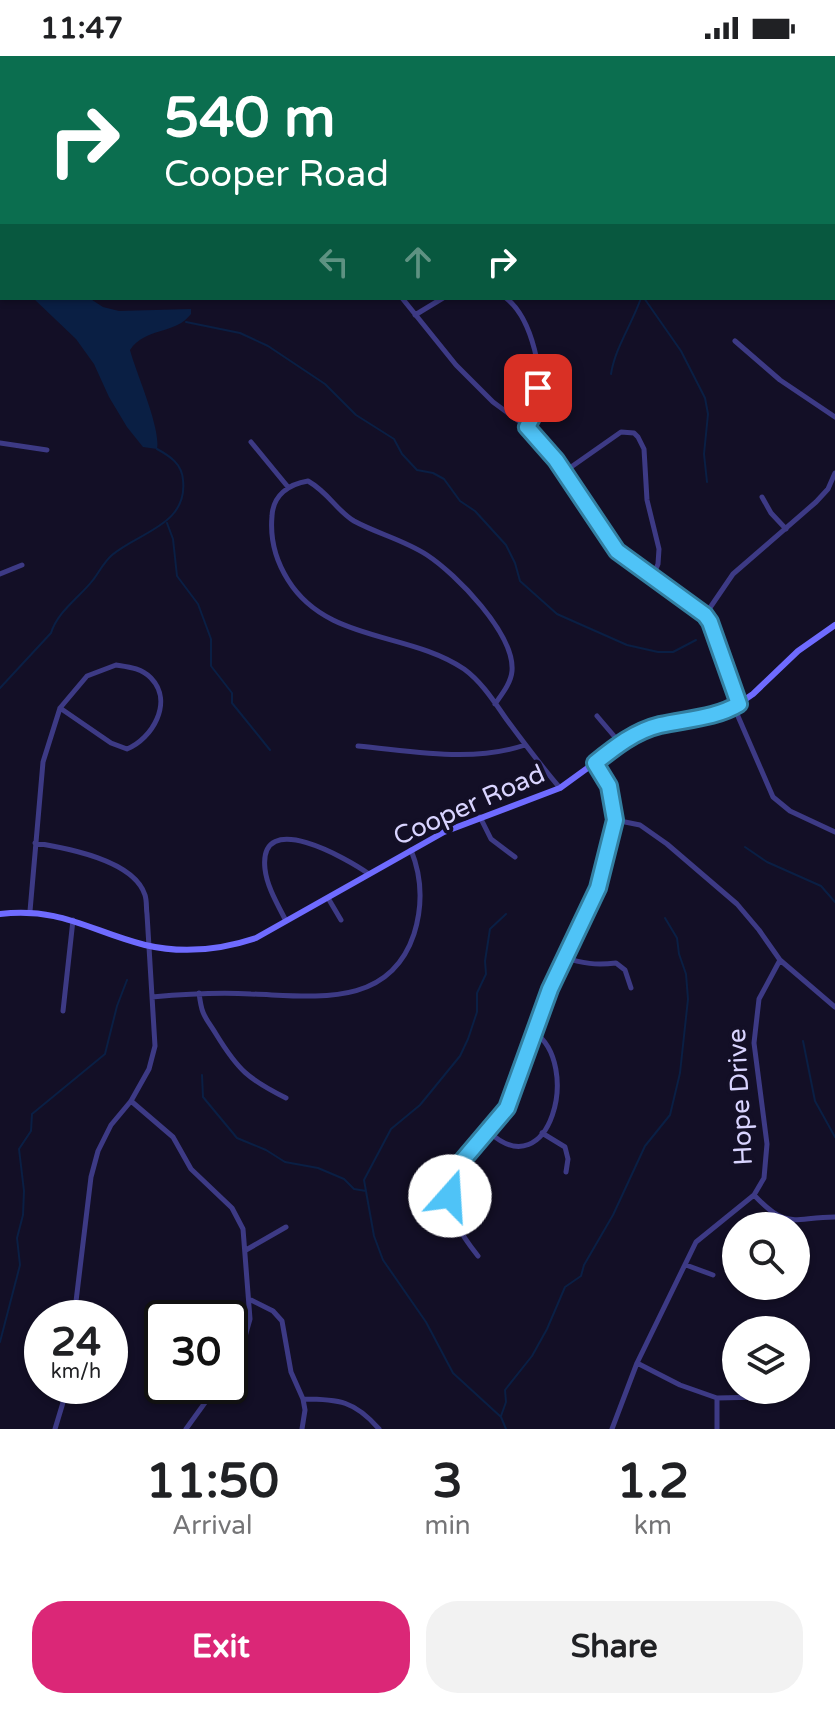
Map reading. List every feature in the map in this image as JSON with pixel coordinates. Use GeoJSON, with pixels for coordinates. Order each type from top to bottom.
{"type":"FeatureCollection","features":[{"type":"Feature","properties":{"kind":"street"},"geometry":{"type":"LineString","coordinates":[[404,300],[466,375],[493,402],[527,427],[564,472],[617,551],[705,615],[773,797],[790,811],[835,832]]}},
{"type":"Feature","properties":{"kind":"street"},"geometry":{"type":"LineString","coordinates":[[415,315],[440,300]]}},
{"type":"Feature","properties":{"kind":"street"},"geometry":{"type":"LineString","coordinates":[[508,300],[524,318],[537,361],[538,399],[527,427]]}},
{"type":"Feature","properties":{"kind":"street"},"geometry":{"type":"LineString","coordinates":[[735,341],[780,380],[835,417]]}},
{"type":"Feature","properties":{"kind":"street"},"geometry":{"type":"LineString","coordinates":[[564,472],[621,432],[634,433],[638,437],[644,449],[647,500],[659,549],[658,564],[652,578]]}},
{"type":"Feature","properties":{"kind":"street"},"geometry":{"type":"LineString","coordinates":[[251,442],[288,487]]}},
{"type":"Feature","properties":{"kind":"street"},"geometry":{"type":"LineString","coordinates":[[0,443],[47,450]]}},
{"type":"Feature","properties":{"kind":"street"},"geometry":{"type":"LineString","coordinates":[[705,615],[733,574],[828,489],[835,473]]}},
{"type":"Feature","properties":{"kind":"street"},"geometry":{"type":"LineString","coordinates":[[495,704],[512,675],[509,653],[501,636],[466,588],[425,553],[351,519],[320,488],[308,481],[288,487],[274,504],[272,539],[281,569],[298,595],[317,612],[335,622],[441,656],[465,670],[560,788]]}},
{"type":"Feature","properties":{"kind":"street"},"geometry":{"type":"LineString","coordinates":[[762,497],[786,529]]}},
{"type":"Feature","properties":{"kind":"street"},"geometry":{"type":"LineString","coordinates":[[0,574],[22,565]]}},
{"type":"Feature","properties":{"kind":"street","name":"Cooper Road"},"geometry":{"type":"LineString","coordinates":[[0,914],[30,911],[73,919],[148,945],[197,950],[225,947],[256,938],[444,832],[560,788],[620,743],[657,725],[704,717],[737,706],[798,651],[835,625]]}},
{"type":"Feature","properties":{"kind":"street"},"geometry":{"type":"LineString","coordinates":[[30,911],[43,762],[60,708],[87,676],[116,665],[135,668],[150,677],[159,695],[159,710],[152,732],[127,749],[111,743],[60,708]]}},
{"type":"Feature","properties":{"kind":"street"},"geometry":{"type":"LineString","coordinates":[[597,716],[620,743]]}},
{"type":"Feature","properties":{"kind":"street"},"geometry":{"type":"LineString","coordinates":[[358,746],[479,755],[525,745]]}},
{"type":"Feature","properties":{"kind":"street"},"geometry":{"type":"LineString","coordinates":[[478,1256],[465,1239],[451,1211],[453,1176],[464,1158],[507,1108],[564,957],[593,902],[615,820],[609,786],[595,763]]}},
{"type":"Feature","properties":{"kind":"street"},"geometry":{"type":"LineString","coordinates":[[480,817],[491,839],[515,857]]}},
{"type":"Feature","properties":{"kind":"street"},"geometry":{"type":"LineString","coordinates":[[615,820],[640,825],[667,844],[737,904],[780,960],[835,1007]]}},
{"type":"Feature","properties":{"kind":"street"},"geometry":{"type":"LineString","coordinates":[[286,921],[264,867],[266,852],[276,841],[286,838],[306,842],[344,858],[369,874]]}},
{"type":"Feature","properties":{"kind":"street"},"geometry":{"type":"LineString","coordinates":[[35,843],[92,856],[125,870],[145,896],[155,1046],[149,1069],[131,1101],[111,1125],[98,1151],[91,1177],[76,1300]]}},
{"type":"Feature","properties":{"kind":"street"},"geometry":{"type":"LineString","coordinates":[[152,997],[199,993],[317,997],[347,993],[380,981],[396,968],[409,949],[416,928],[421,887],[419,870],[411,850]]}},
{"type":"Feature","properties":{"kind":"street"},"geometry":{"type":"LineString","coordinates":[[328,898],[341,920]]}},
{"type":"Feature","properties":{"kind":"street"},"geometry":{"type":"LineString","coordinates":[[63,1011],[73,919]]}},
{"type":"Feature","properties":{"kind":"street"},"geometry":{"type":"LineString","coordinates":[[564,957],[596,965],[616,963],[625,970],[631,988]]}},
{"type":"Feature","properties":{"kind":"street","name":"Hope Drive"},"geometry":{"type":"LineString","coordinates":[[612,1429],[637,1363],[696,1242],[754,1195],[764,1178],[768,1158],[754,1043],[756,1012],[764,985],[780,960]]}},
{"type":"Feature","properties":{"kind":"street"},"geometry":{"type":"LineString","coordinates":[[199,993],[205,1021],[215,1031],[234,1064],[250,1078],[286,1098]]}},
{"type":"Feature","properties":{"kind":"street"},"geometry":{"type":"LineString","coordinates":[[489,1132],[499,1141],[526,1147],[535,1142],[553,1116],[558,1096],[551,1051],[534,1032]]}},
{"type":"Feature","properties":{"kind":"street"},"geometry":{"type":"LineString","coordinates":[[131,1101],[173,1137],[191,1169],[232,1208],[243,1229],[251,1300],[248,1330]]}},
{"type":"Feature","properties":{"kind":"street"},"geometry":{"type":"LineString","coordinates":[[542,1133],[565,1147],[568,1159],[566,1172]]}},
{"type":"Feature","properties":{"kind":"street"},"geometry":{"type":"LineString","coordinates":[[754,1195],[767,1209],[785,1220],[793,1222],[835,1217]]}},
{"type":"Feature","properties":{"kind":"street"},"geometry":{"type":"LineString","coordinates":[[246,1250],[286,1227]]}},
{"type":"Feature","properties":{"kind":"street"},"geometry":{"type":"LineString","coordinates":[[686,1265],[713,1275]]}},
{"type":"Feature","properties":{"kind":"street"},"geometry":{"type":"LineString","coordinates":[[251,1300],[273,1311],[282,1321],[291,1372],[303,1399],[302,1429]]}},
{"type":"Feature","properties":{"kind":"street"},"geometry":{"type":"LineString","coordinates":[[637,1363],[680,1385],[722,1398]]}},
{"type":"Feature","properties":{"kind":"street"},"geometry":{"type":"LineString","coordinates":[[717,1398],[717,1429]]}},
{"type":"Feature","properties":{"kind":"street"},"geometry":{"type":"LineString","coordinates":[[303,1399],[347,1402],[366,1414],[379,1429]]}},
{"type":"Feature","properties":{"kind":"street"},"geometry":{"type":"LineString","coordinates":[[55,1429],[63,1404]]}},
{"type":"Feature","properties":{"kind":"street"},"geometry":{"type":"LineString","coordinates":[[189,1427],[205,1404]]}},
{"type":"Feature","properties":{"kind":"water"},"geometry":{"type":"Polygon","coordinates":[[[35,300],[92,300],[119,311],[191,309],[191,314],[184,321],[144,338],[130,350],[152,415],[157,449],[143,447],[127,427],[94,364],[76,339],[35,300]]]}},
{"type":"Feature","properties":{"kind":"waterway"},"geometry":{"type":"LineString","coordinates":[[611,374],[640,300]]}},
{"type":"Feature","properties":{"kind":"waterway"},"geometry":{"type":"LineString","coordinates":[[645,300],[681,351],[705,398],[708,414],[704,454],[707,482]]}},
{"type":"Feature","properties":{"kind":"waterway"},"geometry":{"type":"LineString","coordinates":[[186,322],[240,333],[268,346],[325,384],[356,415],[394,439],[402,454],[417,470],[444,479],[460,501],[475,511],[506,545],[520,581],[557,614],[627,645],[658,652],[673,652],[696,640]]}},
{"type":"Feature","properties":{"kind":"waterway"},"geometry":{"type":"LineString","coordinates":[[0,688],[51,633],[64,611],[109,558],[160,526],[178,507],[182,495],[182,474],[174,461],[157,449]]}},
{"type":"Feature","properties":{"kind":"waterway"},"geometry":{"type":"LineString","coordinates":[[167,523],[173,539],[177,576],[198,604],[211,639],[211,666],[232,693],[232,703],[270,750]]}},
{"type":"Feature","properties":{"kind":"waterway"},"geometry":{"type":"LineString","coordinates":[[745,847],[767,862],[821,886],[835,902]]}},
{"type":"Feature","properties":{"kind":"waterway"},"geometry":{"type":"LineString","coordinates":[[506,914],[490,929],[486,974],[477,993],[477,1012],[460,1056],[420,1105],[391,1129],[364,1180],[374,1236],[383,1260],[426,1322],[453,1373],[501,1417],[506,1429]]}},
{"type":"Feature","properties":{"kind":"waterway"},"geometry":{"type":"LineString","coordinates":[[501,1416],[506,1402],[505,1390],[532,1356],[565,1287],[581,1276],[645,1146],[670,1115],[680,1073],[688,999],[686,974],[677,938],[665,918]]}},
{"type":"Feature","properties":{"kind":"waterway"},"geometry":{"type":"LineString","coordinates":[[0,1342],[20,1265],[17,1238],[23,1215],[24,1191],[19,1149],[31,1131],[32,1114],[105,1054],[127,980]]}},
{"type":"Feature","properties":{"kind":"waterway"},"geometry":{"type":"LineString","coordinates":[[803,1041],[815,1101],[835,1137]]}},
{"type":"Feature","properties":{"kind":"waterway"},"geometry":{"type":"LineString","coordinates":[[202,1075],[203,1097],[237,1138],[285,1162],[318,1168],[344,1179],[354,1189],[366,1191]]}},
{"type":"Feature","properties":{"kind":"route"},"geometry":{"type":"LineString","coordinates":[[450,1196],[457,1167],[507,1108],[541,1010],[598,888],[615,820],[612,794],[606,778],[595,763],[633,735],[657,725],[725,711],[739,704],[705,615],[617,551],[556,460],[527,427],[536,410],[538,388]]}}]}
